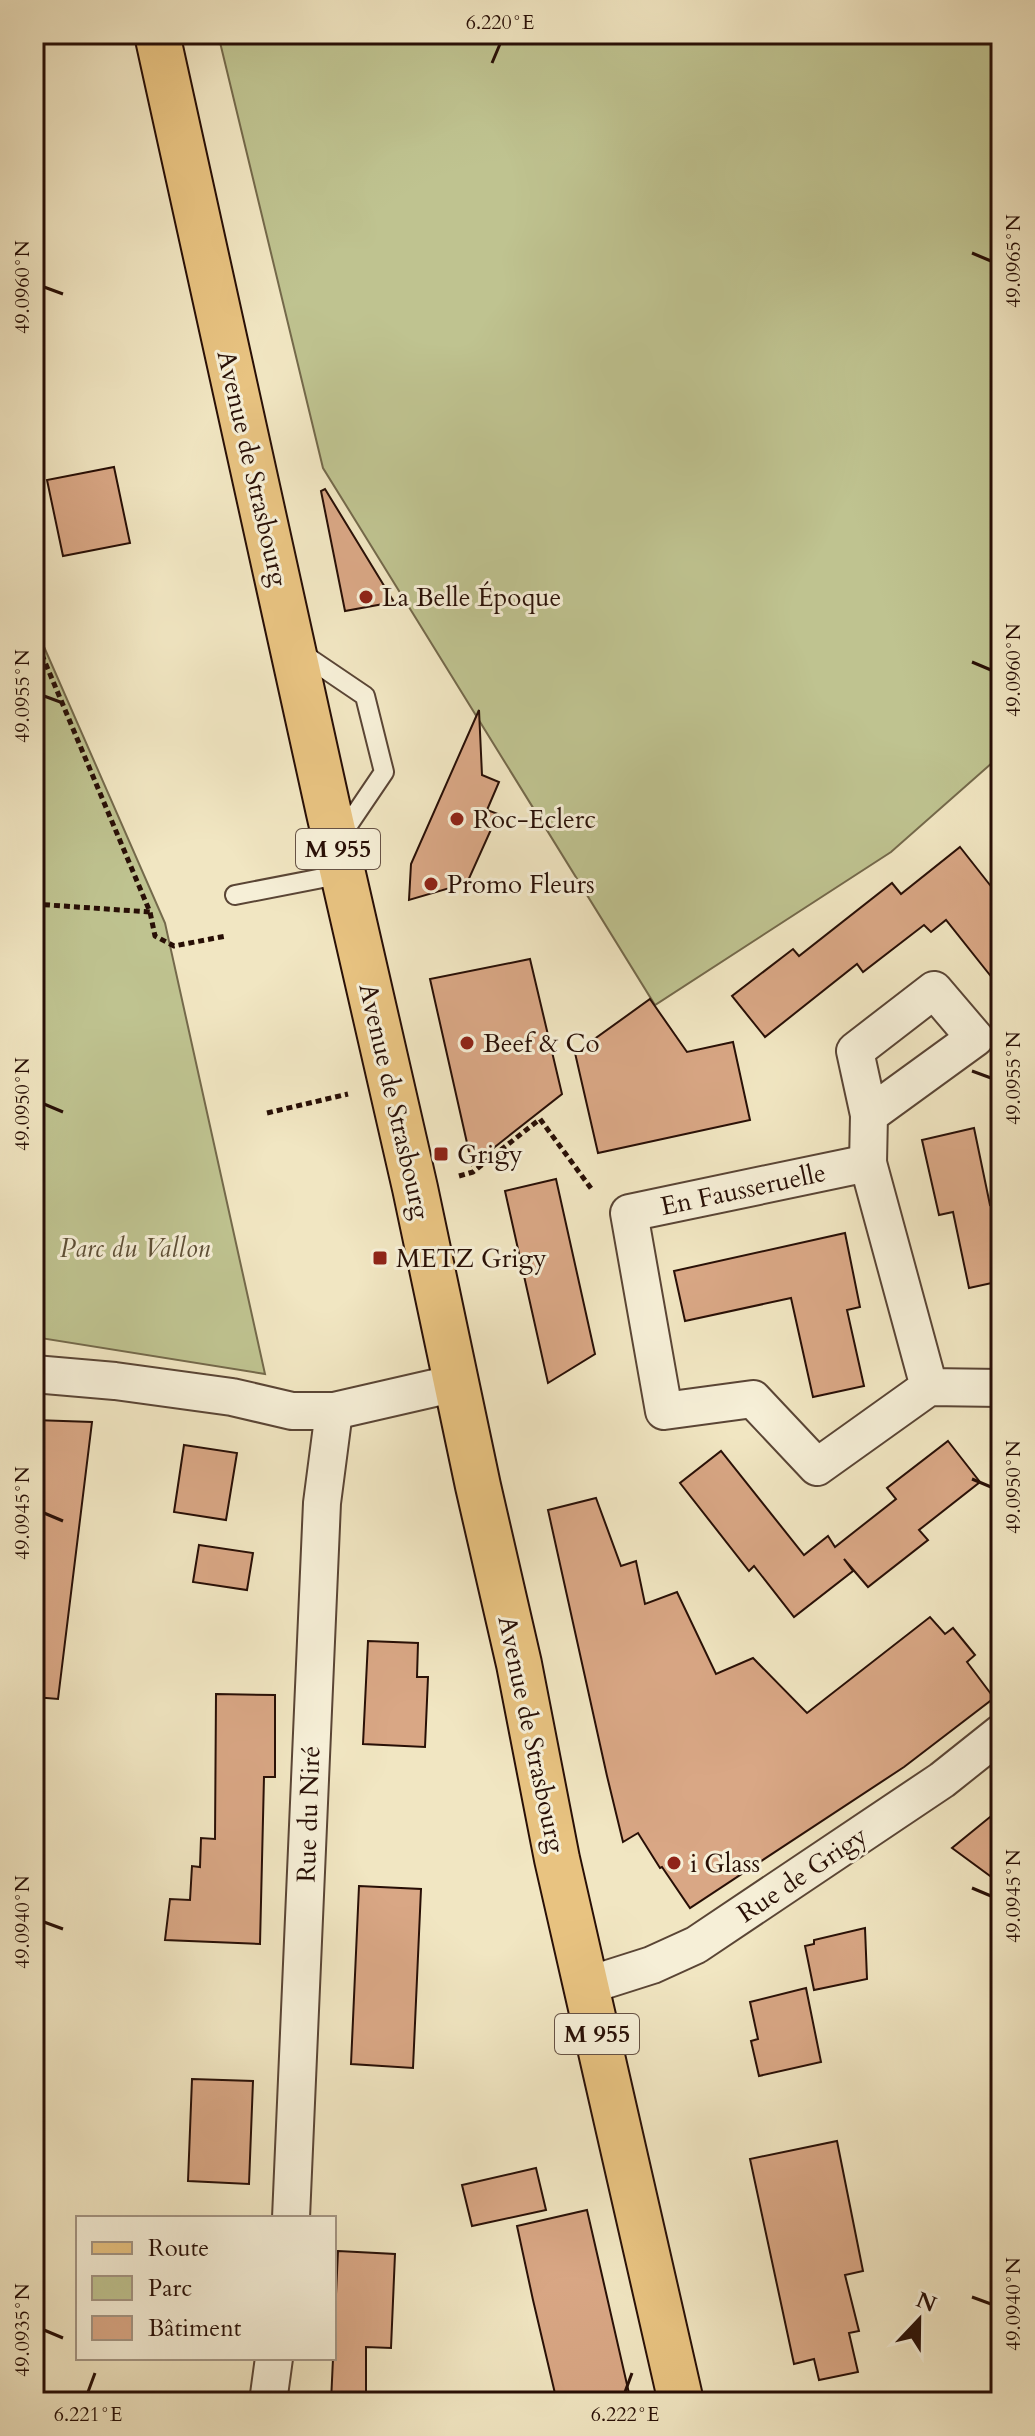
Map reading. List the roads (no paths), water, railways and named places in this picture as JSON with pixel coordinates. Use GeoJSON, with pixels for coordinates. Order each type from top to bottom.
{"type":"FeatureCollection","features":[{"type":"Feature","properties":{"kind":"main road","name":"Avenue de Strasbourg"},"geometry":{"type":"LineString","coordinates":[[157,34],[415,1188],[519,1664],[557,1859],[681,2402]]}},
{"type":"Feature","properties":{"kind":"street"},"geometry":{"type":"LineString","coordinates":[[869,1115],[868,1163],[929,1387],[1001,1388]]}},
{"type":"Feature","properties":{"kind":"street","name":"En Fausseruelle"},"geometry":{"type":"LineString","coordinates":[[868,1163],[629,1213],[664,1411],[753,1399],[817,1467],[929,1387]]}},
{"type":"Feature","properties":{"kind":"street"},"geometry":{"type":"LineString","coordinates":[[34,1374],[232,1397],[292,1411],[334,1411],[456,1383]]}},
{"type":"Feature","properties":{"kind":"street","name":"Rue du Niré"},"geometry":{"type":"LineString","coordinates":[[291,2216],[322,1503],[334,1411]]}},
{"type":"Feature","properties":{"kind":"street","name":"Rue de Grigy"},"geometry":{"type":"LineString","coordinates":[[586,1986],[652,1965],[696,1945],[942,1780],[1001,1733]]}},
{"type":"Feature","properties":{"kind":"street"},"geometry":{"type":"LineString","coordinates":[[268,2402],[274,2360]]}},
{"type":"Feature","properties":{"kind":"lane"},"geometry":{"type":"LineString","coordinates":[[235,895],[340,858],[384,772],[365,696],[293,647]]}},
{"type":"Feature","properties":{"kind":"place","name":"La Belle Époque"},"geometry":{"type":"Point","coordinates":[366,597]}},
{"type":"Feature","properties":{"kind":"place","name":"Roc-Eclerc"},"geometry":{"type":"Point","coordinates":[457,819]}},
{"type":"Feature","properties":{"kind":"place","name":"Promo Fleurs"},"geometry":{"type":"Point","coordinates":[431,884]}},
{"type":"Feature","properties":{"kind":"place","name":"Beef & Co"},"geometry":{"type":"Point","coordinates":[467,1043]}},
{"type":"Feature","properties":{"kind":"place","name":"Grigy"},"geometry":{"type":"Point","coordinates":[441,1154]}},
{"type":"Feature","properties":{"kind":"place","name":"METZ Grigy"},"geometry":{"type":"Point","coordinates":[380,1258]}},
{"type":"Feature","properties":{"kind":"place","name":"i Glass"},"geometry":{"type":"Point","coordinates":[674,1863]}},
{"type":"Feature","properties":{"kind":"park label","name":"Parc du Vallon"},"geometry":{"type":"Point","coordinates":[135,1248]}}]}
